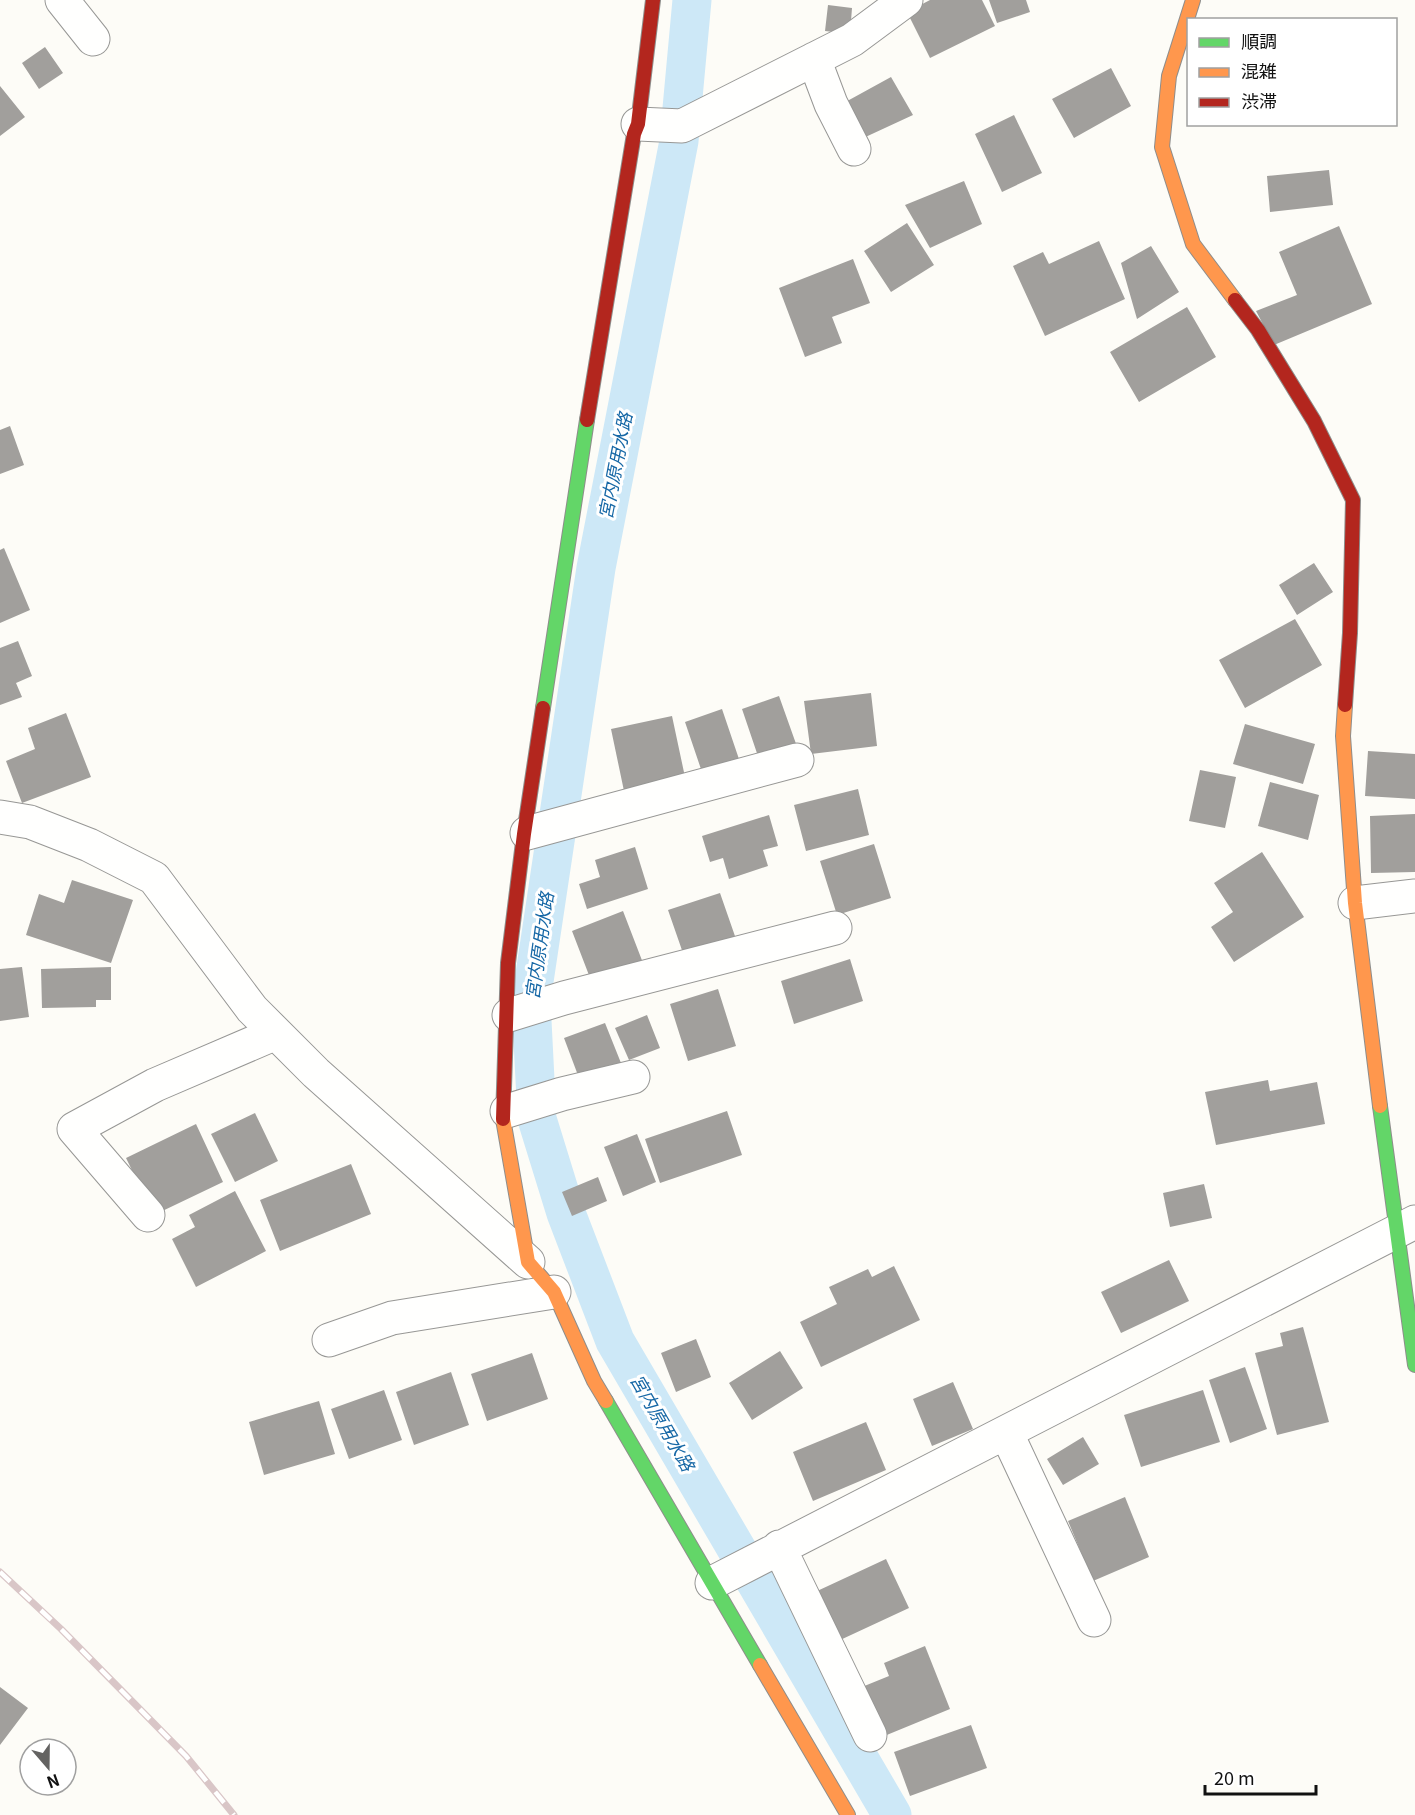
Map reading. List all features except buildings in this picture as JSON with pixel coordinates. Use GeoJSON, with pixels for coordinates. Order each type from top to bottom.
{"type":"FeatureCollection","features":[{"type":"Feature","properties":{"kind":"street"},"geometry":{"type":"LineString","coordinates":[[62,0],[93,39]]}},
{"type":"Feature","properties":{"kind":"street"},"geometry":{"type":"LineString","coordinates":[[653,0],[656,125]]}},
{"type":"Feature","properties":{"kind":"street"},"geometry":{"type":"LineString","coordinates":[[528,1262],[504,1124],[508,963],[584,439],[634,134],[814,59],[852,40],[906,0]]}},
{"type":"Feature","properties":{"kind":"street"},"geometry":{"type":"LineString","coordinates":[[1187,18],[1193,0]]}},
{"type":"Feature","properties":{"kind":"street"},"geometry":{"type":"LineString","coordinates":[[1187,19],[1169,76],[1161,147],[1193,244],[1258,330],[1314,421],[1353,500],[1350,633],[1343,736],[1355,903],[1405,1228],[1415,1365]]}},
{"type":"Feature","properties":{"kind":"street"},"geometry":{"type":"LineString","coordinates":[[814,59],[831,104],[854,149]]}},
{"type":"Feature","properties":{"kind":"street"},"geometry":{"type":"LineString","coordinates":[[526,833],[797,760]]}},
{"type":"Feature","properties":{"kind":"street"},"geometry":{"type":"LineString","coordinates":[[0,817],[30,822],[79,841],[154,878],[252,1009],[316,1073],[528,1262],[554,1292],[594,1381],[719,1580],[848,1815]]}},
{"type":"Feature","properties":{"kind":"street"},"geometry":{"type":"LineString","coordinates":[[1355,903],[1415,896]]}},
{"type":"Feature","properties":{"kind":"street"},"geometry":{"type":"LineString","coordinates":[[508,1015],[564,998],[835,928]]}},
{"type":"Feature","properties":{"kind":"street"},"geometry":{"type":"LineString","coordinates":[[148,1215],[74,1129],[155,1085],[276,1033]]}},
{"type":"Feature","properties":{"kind":"street"},"geometry":{"type":"LineString","coordinates":[[505,1111],[633,1077]]}},
{"type":"Feature","properties":{"kind":"street"},"geometry":{"type":"LineString","coordinates":[[719,1580],[1405,1228]]}},
{"type":"Feature","properties":{"kind":"street"},"geometry":{"type":"LineString","coordinates":[[329,1340],[392,1318],[554,1292]]}},
{"type":"Feature","properties":{"kind":"street"},"geometry":{"type":"LineString","coordinates":[[1006,1431],[1094,1620]]}},
{"type":"Feature","properties":{"kind":"street"},"geometry":{"type":"LineString","coordinates":[[772,1551],[870,1736]]}},
{"type":"Feature","properties":{"kind":"waterway","name":"宮内原用水路"},"geometry":{"type":"LineString","coordinates":[[692,0],[679,141],[596,568],[531,1001],[537,1119],[566,1213],[615,1341],[892,1815]]}},
{"type":"Feature","properties":{"kind":"railway"},"geometry":{"type":"LineString","coordinates":[[0,1572],[61,1629],[186,1756],[234,1815]]}},
{"type":"Feature","properties":{"kind":"traffic: fast"},"geometry":{"type":"LineString","coordinates":[[543,708],[587,420]]}},
{"type":"Feature","properties":{"kind":"traffic: fast"},"geometry":{"type":"LineString","coordinates":[[1380,1106],[1415,1365]]}},
{"type":"Feature","properties":{"kind":"traffic: fast"},"geometry":{"type":"LineString","coordinates":[[606,1401],[760,1665]]}},
{"type":"Feature","properties":{"kind":"traffic: slow"},"geometry":{"type":"LineString","coordinates":[[1187,18],[1193,0]]}},
{"type":"Feature","properties":{"kind":"traffic: slow"},"geometry":{"type":"LineString","coordinates":[[1187,19],[1169,76],[1162,147],[1193,244],[1235,300]]}},
{"type":"Feature","properties":{"kind":"traffic: slow"},"geometry":{"type":"LineString","coordinates":[[1345,705],[1343,736],[1355,903],[1380,1106]]}},
{"type":"Feature","properties":{"kind":"traffic: slow"},"geometry":{"type":"LineString","coordinates":[[503,1119],[528,1262],[554,1292],[594,1381],[606,1401]]}},
{"type":"Feature","properties":{"kind":"traffic: slow"},"geometry":{"type":"LineString","coordinates":[[760,1665],[848,1815]]}},
{"type":"Feature","properties":{"kind":"traffic: jam"},"geometry":{"type":"LineString","coordinates":[[587,420],[634,134],[638,124],[653,0]]}},
{"type":"Feature","properties":{"kind":"traffic: jam"},"geometry":{"type":"LineString","coordinates":[[1235,300],[1258,330],[1314,421],[1353,500],[1350,633],[1345,705]]}},
{"type":"Feature","properties":{"kind":"traffic: jam"},"geometry":{"type":"LineString","coordinates":[[503,1119],[508,963],[543,708]]}}]}
